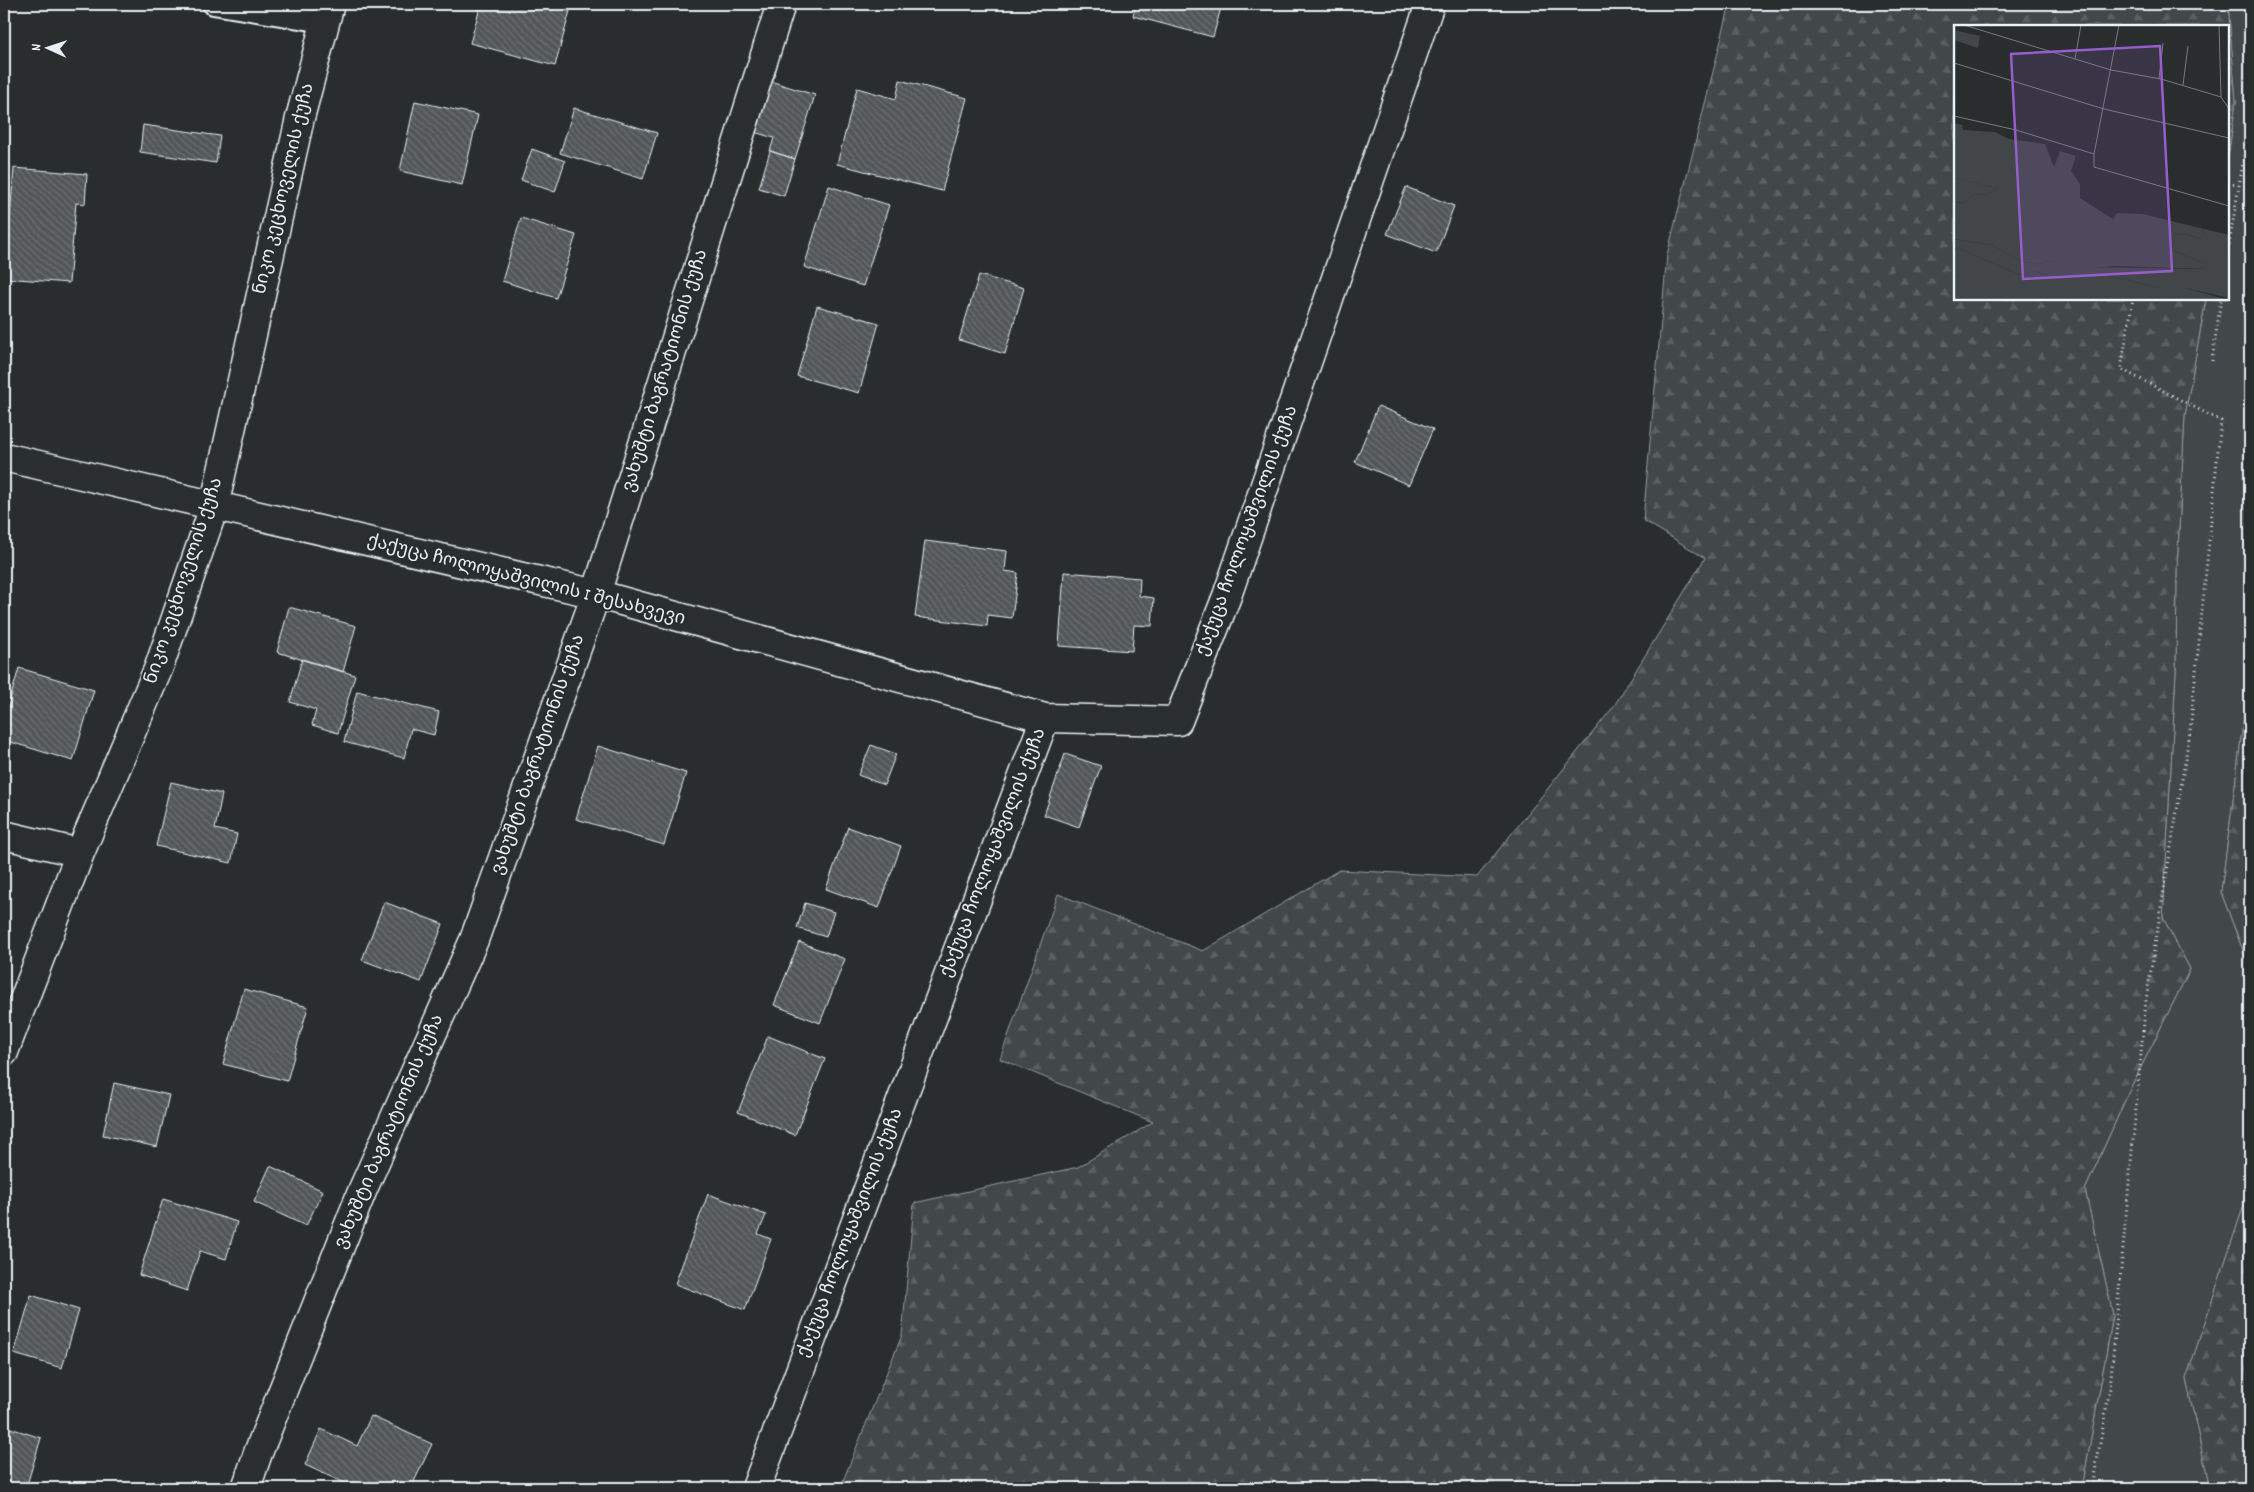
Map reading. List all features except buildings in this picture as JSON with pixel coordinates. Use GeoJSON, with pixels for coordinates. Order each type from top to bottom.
{"type":"FeatureCollection","features":[{"type":"Feature","properties":{"kind":"street","name":"ვახუშტი ბაგრატიონის ქუჩა"},"geometry":{"type":"LineString","coordinates":[[246,1488],[258,1453],[363,1189],[474,940],[596,594],[781,4]]}},
{"type":"Feature","properties":{"kind":"street","name":"ქაქუცა ჩოლოყაშვილის ქუჩა"},"geometry":{"type":"LineString","coordinates":[[756,1488],[1045,718],[1178,721],[1227,596],[1430,4]]}},
{"type":"Feature","properties":{"kind":"street","name":"ნიკო კეცხოველის ქუჩა"},"geometry":{"type":"LineString","coordinates":[[4,1052],[80,853],[159,666],[214,507],[300,118],[327,13]]}},
{"type":"Feature","properties":{"kind":"street","name":"ქაქუცა ჩოლოყაშვილის I შესახვევი"},"geometry":{"type":"LineString","coordinates":[[4,457],[596,594],[1045,718]]}},
{"type":"Feature","properties":{"kind":"street"},"geometry":{"type":"LineString","coordinates":[[4,835],[80,853]]}},
{"type":"Feature","properties":{"kind":"lane"},"geometry":{"type":"LineString","coordinates":[[214,4],[327,13]]}},
{"type":"Feature","properties":{"kind":"path"},"geometry":{"type":"LineString","coordinates":[[2229,243],[2250,122]]}},
{"type":"Feature","properties":{"kind":"path"},"geometry":{"type":"LineString","coordinates":[[2229,185],[2238,184]]}},
{"type":"Feature","properties":{"kind":"path"},"geometry":{"type":"LineString","coordinates":[[2092,1488],[2110,1388],[2146,1000],[2190,731],[2221,421],[2121,369],[2133,300]]}},
{"type":"Feature","properties":{"kind":"path"},"geometry":{"type":"LineString","coordinates":[[2212,361],[2221,300]]}},
{"type":"Feature","properties":{"kind":"green space"},"geometry":{"type":"Polygon","coordinates":[[[1730,4],[2228,4],[2236,102],[2229,150],[2229,25],[1954,25],[1954,300],[2206,300],[2185,415],[2177,568],[2176,671],[2163,918],[2190,969],[2130,1089],[2085,1190],[2113,1315],[2082,1488],[840,1488],[902,1335],[914,1203],[1078,1167],[1153,1122],[1000,1059],[1058,894],[1203,951],[1339,870],[1477,877],[1614,706],[1705,558],[1643,520],[1667,255],[1730,4]]]}},
{"type":"Feature","properties":{"kind":"green space"},"geometry":{"type":"Polygon","coordinates":[[[2228,4],[2250,4],[2250,687],[2246,701],[2221,892],[2250,969],[2250,1086],[2244,1205],[2186,1379],[2210,1488],[2082,1488],[2113,1315],[2085,1190],[2130,1089],[2190,969],[2163,918],[2176,671],[2177,568],[2185,415],[2206,300],[2229,300],[2229,150],[2236,102],[2228,4]]]}},
{"type":"Feature","properties":{"kind":"green space"},"geometry":{"type":"Polygon","coordinates":[[[2250,687],[2250,969],[2221,892],[2246,701],[2250,687]]]}},
{"type":"Feature","properties":{"kind":"green space"},"geometry":{"type":"Polygon","coordinates":[[[2250,1086],[2250,1488],[2210,1488],[2186,1379],[2244,1205],[2250,1086]]]}}]}
